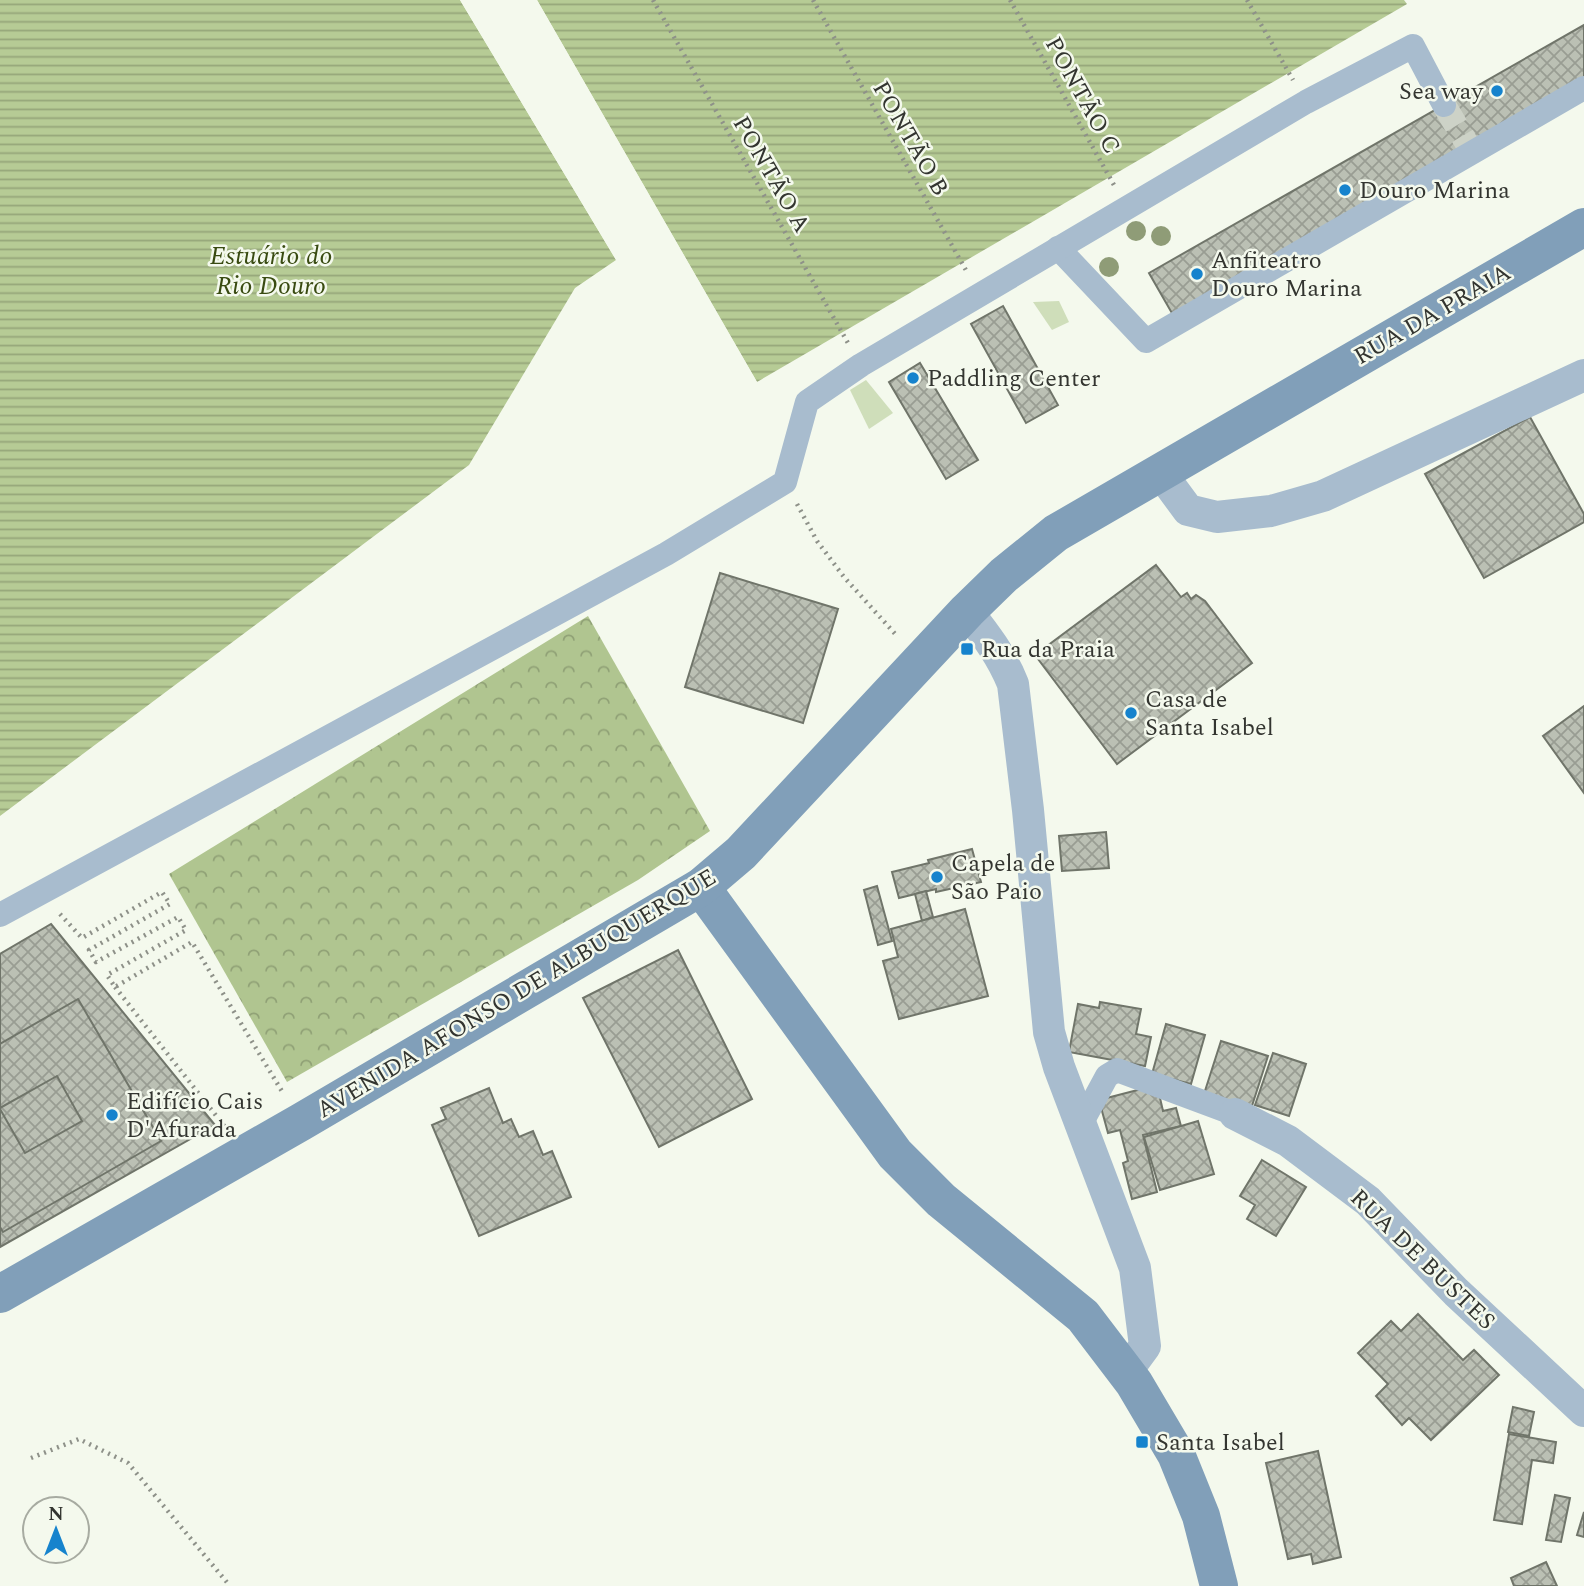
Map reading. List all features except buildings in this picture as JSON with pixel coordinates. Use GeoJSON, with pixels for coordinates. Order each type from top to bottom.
{"type":"FeatureCollection","features":[{"type":"Feature","properties":{"kind":"main road","name":"RUA DA PRAIA"},"geometry":{"type":"LineString","coordinates":[[967,611],[1004,575],[1056,533],[1584,227]]}},
{"type":"Feature","properties":{"kind":"main road","name":"AVENIDA AFONSO DE ALBUQUERQUE"},"geometry":{"type":"LineString","coordinates":[[0,1294],[301,1122],[701,887],[741,853],[967,611]]}},
{"type":"Feature","properties":{"kind":"main road"},"geometry":{"type":"LineString","coordinates":[[701,887],[895,1154],[941,1199],[1083,1316],[1126,1372],[1176,1454],[1201,1517],[1219,1586]]}},
{"type":"Feature","properties":{"kind":"street"},"geometry":{"type":"LineString","coordinates":[[0,915],[666,554],[785,482],[807,402],[861,365],[1306,102],[1413,46],[1444,105]]}},
{"type":"Feature","properties":{"kind":"street"},"geometry":{"type":"LineString","coordinates":[[1058,248],[1146,341],[1471,150],[1584,88]]}},
{"type":"Feature","properties":{"kind":"street"},"geometry":{"type":"LineString","coordinates":[[1160,472],[1188,510],[1217,517],[1272,511],[1323,496],[1584,375]]}},
{"type":"Feature","properties":{"kind":"street"},"geometry":{"type":"LineString","coordinates":[[967,611],[995,646],[1013,684],[1049,1032],[1059,1067],[1135,1268],[1145,1346],[1126,1372]]}},
{"type":"Feature","properties":{"kind":"street","name":"RUA DE BUSTES"},"geometry":{"type":"LineString","coordinates":[[1081,1124],[1107,1076],[1117,1070],[1235,1114],[1288,1142],[1368,1201],[1455,1293],[1584,1412]]}},
{"type":"Feature","properties":{"kind":"path","name":"PONTÃO A"},"geometry":{"type":"LineString","coordinates":[[653,0],[861,365]]}},
{"type":"Feature","properties":{"kind":"path","name":"PONTÃO B"},"geometry":{"type":"LineString","coordinates":[[813,0],[980,294]]}},
{"type":"Feature","properties":{"kind":"path","name":"PONTÃO C"},"geometry":{"type":"LineString","coordinates":[[1010,0],[1127,207]]}},
{"type":"Feature","properties":{"kind":"path"},"geometry":{"type":"LineString","coordinates":[[1247,0],[1306,102]]}},
{"type":"Feature","properties":{"kind":"path"},"geometry":{"type":"LineString","coordinates":[[785,482],[817,541],[844,577],[905,642]]}},
{"type":"Feature","properties":{"kind":"path"},"geometry":{"type":"LineString","coordinates":[[40,893],[82,937],[162,892],[170,904],[89,950],[96,962],[178,917],[186,930],[107,975],[245,1154]]}},
{"type":"Feature","properties":{"kind":"path"},"geometry":{"type":"LineString","coordinates":[[115,987],[192,942],[301,1122]]}},
{"type":"Feature","properties":{"kind":"path"},"geometry":{"type":"LineString","coordinates":[[31,1458],[79,1439],[128,1463],[230,1586]]}},
{"type":"Feature","properties":{"kind":"green space"},"geometry":{"type":"Polygon","coordinates":[[[588,616],[710,831],[638,880],[287,1082],[169,874],[588,616]]]}},
{"type":"Feature","properties":{"kind":"shaded area"},"geometry":{"type":"Polygon","coordinates":[[[1059,301],[1069,322],[1052,330],[1033,302],[1059,301]]]}},
{"type":"Feature","properties":{"kind":"shaded area"},"geometry":{"type":"Polygon","coordinates":[[[866,380],[893,413],[869,429],[850,390],[866,380]]]}},
{"type":"Feature","properties":{"kind":"water","name":"Estuário do Rio Douro"},"geometry":{"type":"Polygon","coordinates":[[[0,0],[460,0],[616,260],[575,288],[469,465],[0,816],[0,0]]]}},
{"type":"Feature","properties":{"kind":"water"},"geometry":{"type":"Polygon","coordinates":[[[537,0],[1404,0],[1407,4],[757,382],[537,0]]]}},
{"type":"Feature","properties":{"kind":"pier"},"geometry":{"type":"Polygon","coordinates":[[[460,0],[465,0],[619,258],[618,263],[460,0]]]}},
{"type":"Feature","properties":{"kind":"pier"},"geometry":{"type":"Polygon","coordinates":[[[533,0],[537,0],[757,382],[754,384],[533,0]]]}},
{"type":"Feature","properties":{"kind":"tunnel"},"geometry":{"type":"LineString","coordinates":[[1444,105],[1469,147]]}},
{"type":"Feature","properties":{"kind":"place","name":"Sea way"},"geometry":{"type":"Point","coordinates":[1497,91]}},
{"type":"Feature","properties":{"kind":"place","name":"Douro Marina"},"geometry":{"type":"Point","coordinates":[1345,190]}},
{"type":"Feature","properties":{"kind":"place","name":"Anfiteatro Douro Marina"},"geometry":{"type":"Point","coordinates":[1197,274]}},
{"type":"Feature","properties":{"kind":"place","name":"Paddling Center"},"geometry":{"type":"Point","coordinates":[913,378]}},
{"type":"Feature","properties":{"kind":"place","name":"Rua da Praia"},"geometry":{"type":"Point","coordinates":[967,649]}},
{"type":"Feature","properties":{"kind":"place","name":"Casa de Santa Isabel"},"geometry":{"type":"Point","coordinates":[1131,713]}},
{"type":"Feature","properties":{"kind":"place","name":"Capela de São Paio"},"geometry":{"type":"Point","coordinates":[937,877]}},
{"type":"Feature","properties":{"kind":"place","name":"Edifício Cais D'Afurada"},"geometry":{"type":"Point","coordinates":[112,1115]}},
{"type":"Feature","properties":{"kind":"place","name":"Santa Isabel"},"geometry":{"type":"Point","coordinates":[1142,1442]}}]}
